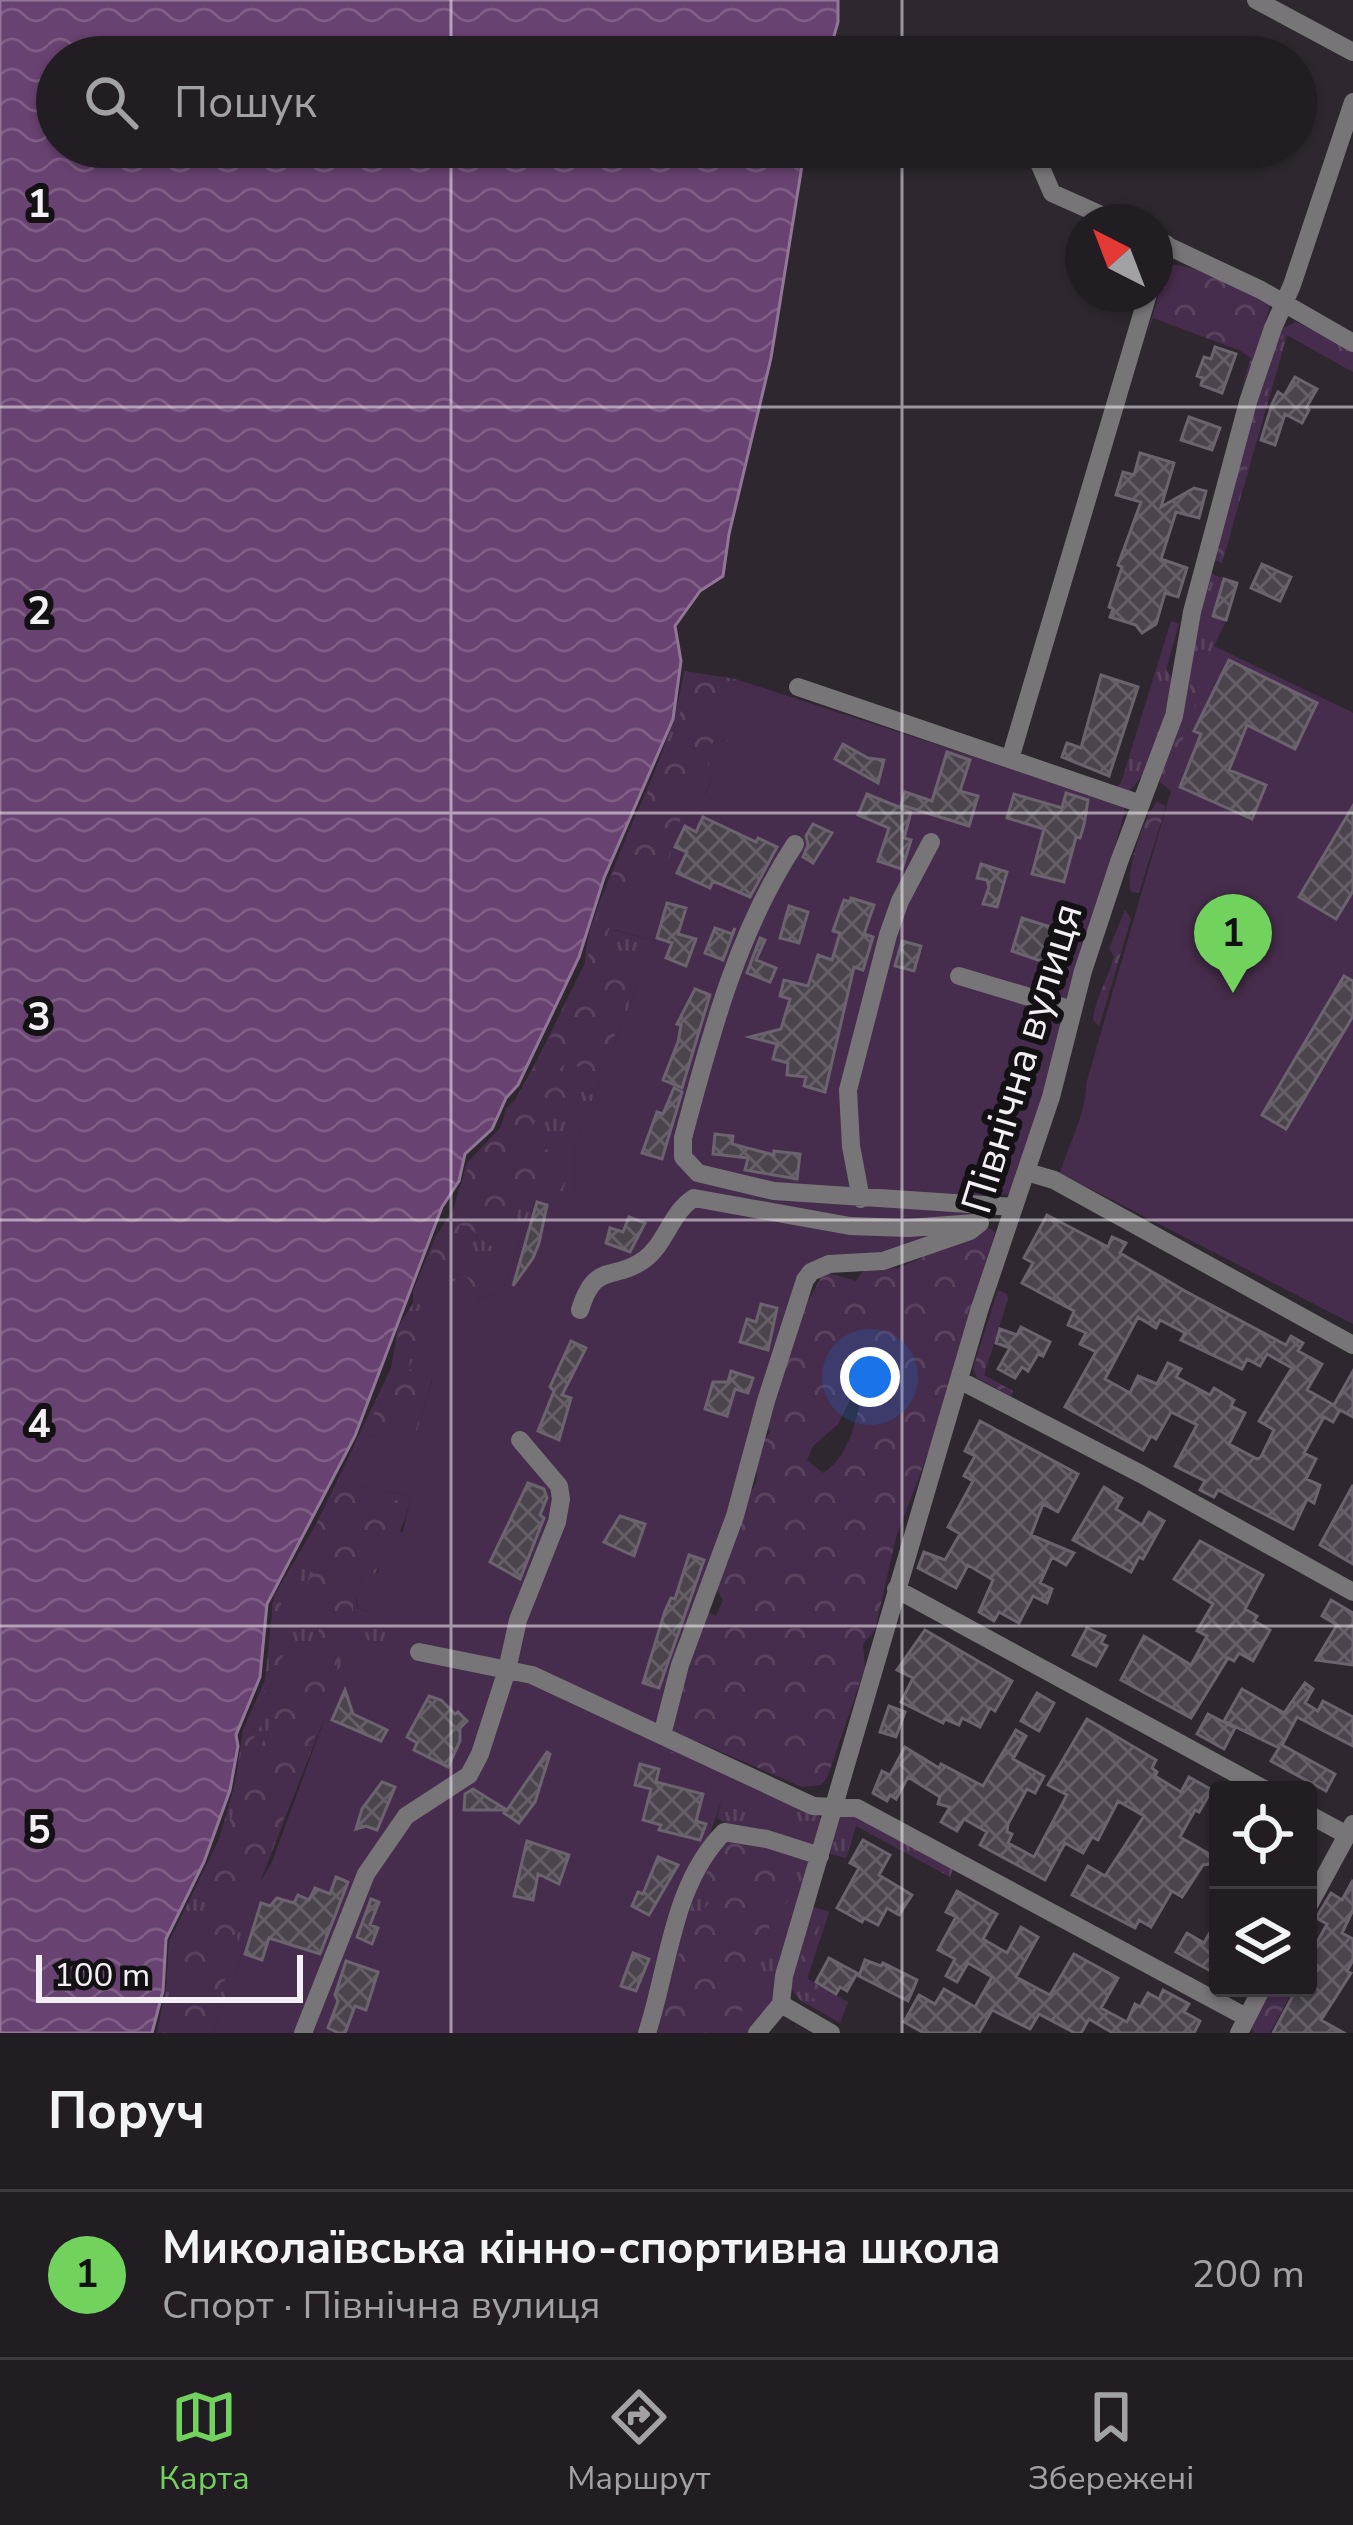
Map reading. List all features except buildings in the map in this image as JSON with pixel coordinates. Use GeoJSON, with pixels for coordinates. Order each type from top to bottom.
{"type":"FeatureCollection","features":[{"type":"Feature","properties":{"kind":"street"},"geometry":{"type":"LineString","coordinates":[[1256,0],[1353,52]]}},
{"type":"Feature","properties":{"kind":"street","name":"Північна вулиця"},"geometry":{"type":"LineString","coordinates":[[757,2033],[781,2004],[784,1976],[884,1643],[896,1588],[1119,862],[1174,716],[1192,612],[1232,454],[1353,102]]}},
{"type":"Feature","properties":{"kind":"street"},"geometry":{"type":"LineString","coordinates":[[1041,168],[1052,193],[1077,204]]}},
{"type":"Feature","properties":{"kind":"street"},"geometry":{"type":"LineString","coordinates":[[1173,248],[1353,343]]}},
{"type":"Feature","properties":{"kind":"street"},"geometry":{"type":"LineString","coordinates":[[1010,759],[1143,312]]}},
{"type":"Feature","properties":{"kind":"street"},"geometry":{"type":"LineString","coordinates":[[798,687],[1141,804]]}},
{"type":"Feature","properties":{"kind":"street"},"geometry":{"type":"LineString","coordinates":[[861,1198],[851,1146],[848,1090],[888,935],[931,842]]}},
{"type":"Feature","properties":{"kind":"street"},"geometry":{"type":"LineString","coordinates":[[795,844],[765,895],[727,988],[682,1149],[685,1160],[698,1173],[774,1191],[975,1202],[1011,1215]]}},
{"type":"Feature","properties":{"kind":"street"},"geometry":{"type":"LineString","coordinates":[[958,976],[1073,1010]]}},
{"type":"Feature","properties":{"kind":"street"},"geometry":{"type":"LineString","coordinates":[[1027,1172],[1054,1180],[1353,1345]]}},
{"type":"Feature","properties":{"kind":"street"},"geometry":{"type":"LineString","coordinates":[[580,1310],[591,1282],[651,1254],[682,1207],[694,1198],[850,1226],[908,1228],[980,1223],[1011,1215]]}},
{"type":"Feature","properties":{"kind":"street"},"geometry":{"type":"LineString","coordinates":[[662,1735],[680,1665],[735,1516],[805,1280],[829,1264],[883,1261],[970,1232],[980,1223]]}},
{"type":"Feature","properties":{"kind":"street"},"geometry":{"type":"LineString","coordinates":[[961,1381],[1142,1474],[1353,1592]]}},
{"type":"Feature","properties":{"kind":"street"},"geometry":{"type":"LineString","coordinates":[[303,2033],[379,1850],[406,1816],[469,1775],[561,1499],[559,1486],[520,1440]]}},
{"type":"Feature","properties":{"kind":"street"},"geometry":{"type":"LineString","coordinates":[[896,1588],[1250,1781]]}},
{"type":"Feature","properties":{"kind":"street"},"geometry":{"type":"LineString","coordinates":[[418,1652],[532,1675],[813,1806],[857,1808],[1242,2025],[1257,1997]]}},
{"type":"Feature","properties":{"kind":"street"},"geometry":{"type":"LineString","coordinates":[[1317,1817],[1350,1830],[1317,1890]]}},
{"type":"Feature","properties":{"kind":"street"},"geometry":{"type":"LineString","coordinates":[[647,2033],[669,1941],[711,1845],[724,1832],[767,1839],[820,1856]]}},
{"type":"Feature","properties":{"kind":"street"},"geometry":{"type":"LineString","coordinates":[[781,2004],[831,2033]]}},
{"type":"Feature","properties":{"kind":"green space"},"geometry":{"type":"Polygon","coordinates":[[[1173,265],[1221,278],[1270,305],[1240,391],[1251,358],[1241,351],[1153,318],[1145,341],[1154,312],[1173,312],[1173,265]]]}},
{"type":"Feature","properties":{"kind":"green space"},"geometry":{"type":"Polygon","coordinates":[[[1296,322],[1353,350],[1353,372],[1287,335],[1222,563],[1212,559],[1280,330],[1296,322]]]}},
{"type":"Feature","properties":{"kind":"green space"},"geometry":{"type":"Polygon","coordinates":[[[1283,333],[1222,560],[1216,557],[1240,450],[1283,333]]]}},
{"type":"Feature","properties":{"kind":"green space"},"geometry":{"type":"Polygon","coordinates":[[[1209,572],[1223,579],[1212,617],[1226,621],[1214,646],[1351,712],[1194,716],[1188,730],[1200,735],[1171,791],[1160,782],[1180,721],[1209,572]]]}},
{"type":"Feature","properties":{"kind":"green space"},"geometry":{"type":"Polygon","coordinates":[[[1171,621],[1179,624],[1166,670],[1172,678],[1157,740],[1136,783],[1127,792],[1113,790],[1121,783],[1171,621]]]}},
{"type":"Feature","properties":{"kind":"green space"},"geometry":{"type":"Polygon","coordinates":[[[1213,646],[1353,713],[1353,1324],[1060,1173],[1213,646]]]}},
{"type":"Feature","properties":{"kind":"green space"},"geometry":{"type":"Polygon","coordinates":[[[1206,649],[1200,691],[1167,784],[1160,780],[1161,772],[1185,709],[1198,650],[1206,649]]]}},
{"type":"Feature","properties":{"kind":"green space"},"geometry":{"type":"Polygon","coordinates":[[[684,671],[736,679],[726,702],[730,741],[704,795],[695,795],[652,901],[613,930],[655,941],[575,1144],[574,1198],[531,1208],[502,1291],[476,1300],[450,1298],[450,1317],[413,1445],[366,1434],[353,1484],[411,1496],[391,1550],[356,1595],[357,1608],[387,1620],[401,1646],[397,1650],[351,1650],[260,1882],[247,1941],[212,2033],[157,2033],[169,1942],[219,1839],[235,1784],[243,1730],[265,1680],[274,1596],[319,1519],[391,1368],[398,1327],[413,1303],[413,1291],[436,1236],[453,1210],[467,1163],[501,1127],[506,1108],[536,1062],[585,963],[596,913],[664,746],[684,671]]]}},
{"type":"Feature","properties":{"kind":"green space"},"geometry":{"type":"Polygon","coordinates":[[[689,673],[728,684],[716,695],[714,706],[720,720],[708,758],[709,783],[688,800],[653,890],[646,895],[611,892],[607,888],[610,878],[677,726],[689,673]]]}},
{"type":"Feature","properties":{"kind":"green space"},"geometry":{"type":"Polygon","coordinates":[[[736,679],[1122,805],[1125,811],[1033,1134],[1010,1194],[976,1197],[978,1211],[971,1228],[915,1248],[815,1266],[656,1745],[711,1774],[706,1795],[722,1799],[642,2033],[212,2033],[247,1941],[239,1932],[252,1883],[260,1882],[272,1862],[324,1720],[319,1714],[333,1678],[351,1650],[397,1650],[401,1646],[386,1620],[358,1608],[356,1595],[362,1579],[378,1572],[391,1530],[403,1532],[411,1496],[353,1484],[365,1434],[413,1444],[432,1381],[409,1369],[422,1335],[431,1338],[436,1330],[443,1332],[450,1317],[450,1298],[456,1293],[476,1300],[502,1291],[531,1208],[574,1198],[575,1144],[655,941],[612,929],[624,895],[652,900],[695,794],[705,794],[729,741],[720,735],[736,679]]]}},
{"type":"Feature","properties":{"kind":"green space"},"geometry":{"type":"Polygon","coordinates":[[[1157,802],[1166,806],[1139,893],[1131,892],[1136,846],[1157,802]]]}},
{"type":"Feature","properties":{"kind":"green space"},"geometry":{"type":"Polygon","coordinates":[[[603,895],[616,896],[618,902],[598,963],[609,968],[624,965],[637,979],[636,987],[594,1094],[588,1095],[579,1067],[568,1062],[560,1068],[556,1084],[579,1097],[582,1113],[571,1118],[538,1114],[525,1144],[527,1152],[557,1148],[568,1175],[559,1193],[526,1196],[503,1249],[460,1225],[457,1242],[476,1257],[481,1270],[498,1272],[501,1278],[484,1293],[477,1293],[467,1277],[446,1281],[423,1307],[416,1302],[420,1279],[437,1238],[454,1213],[468,1168],[496,1135],[564,1013],[588,957],[603,895]]]}},
{"type":"Feature","properties":{"kind":"green space"},"geometry":{"type":"Polygon","coordinates":[[[1125,910],[1131,919],[1099,1027],[1094,1012],[1114,956],[1109,949],[1125,910]]]}},
{"type":"Feature","properties":{"kind":"green space"},"geometry":{"type":"Polygon","coordinates":[[[987,1227],[995,1232],[937,1430],[896,1537],[875,1630],[863,1644],[865,1668],[827,1778],[821,1785],[802,1787],[670,1728],[706,1611],[716,1616],[723,1600],[716,1589],[746,1495],[756,1480],[755,1451],[770,1433],[766,1421],[800,1315],[821,1278],[829,1273],[856,1281],[864,1270],[899,1268],[987,1227]],[[861,1397],[851,1398],[838,1424],[813,1446],[807,1460],[823,1473],[844,1450],[861,1397]]]}},
{"type":"Feature","properties":{"kind":"green space"},"geometry":{"type":"Polygon","coordinates":[[[998,1290],[1008,1299],[984,1375],[1013,1391],[1011,1396],[977,1378],[973,1368],[998,1290]]]}},
{"type":"Feature","properties":{"kind":"green space"},"geometry":{"type":"Polygon","coordinates":[[[408,1318],[425,1319],[407,1368],[419,1400],[411,1436],[366,1432],[394,1366],[398,1335],[408,1318]]]}},
{"type":"Feature","properties":{"kind":"green space"},"geometry":{"type":"Polygon","coordinates":[[[361,1436],[350,1489],[403,1502],[400,1531],[391,1528],[378,1563],[355,1593],[353,1610],[371,1624],[360,1625],[332,1618],[304,1589],[318,1553],[305,1560],[298,1585],[286,1592],[283,1589],[361,1436]]]}},
{"type":"Feature","properties":{"kind":"green space"},"geometry":{"type":"Polygon","coordinates":[[[278,1599],[286,1629],[279,1675],[263,1720],[245,1748],[267,1683],[272,1603],[278,1599]]]}},
{"type":"Feature","properties":{"kind":"green space"},"geometry":{"type":"Polygon","coordinates":[[[323,1624],[374,1642],[374,1646],[346,1649],[341,1654],[318,1706],[318,1728],[277,1835],[261,1872],[245,1887],[236,1931],[240,1951],[220,1990],[196,1986],[184,1972],[184,1953],[204,1941],[211,1868],[294,1666],[323,1624]]]}},
{"type":"Feature","properties":{"kind":"green space"},"geometry":{"type":"Polygon","coordinates":[[[659,1737],[818,1814],[822,1822],[817,1843],[810,1849],[717,1818],[722,1799],[706,1796],[655,1745],[659,1737]]]}},
{"type":"Feature","properties":{"kind":"green space"},"geometry":{"type":"Polygon","coordinates":[[[851,1810],[955,1865],[950,1877],[856,1826],[846,1858],[826,1853],[840,1814],[851,1810]]]}},
{"type":"Feature","properties":{"kind":"green space"},"geometry":{"type":"Polygon","coordinates":[[[728,1836],[812,1863],[772,2001],[752,2033],[650,2033],[702,1871],[728,1836]]]}},
{"type":"Feature","properties":{"kind":"green space"},"geometry":{"type":"Polygon","coordinates":[[[730,1839],[779,1851],[797,1861],[788,1901],[769,1926],[771,1944],[742,2008],[739,2033],[655,2033],[682,1946],[712,1899],[701,1885],[730,1839]]]}},
{"type":"Feature","properties":{"kind":"green space"},"geometry":{"type":"Polygon","coordinates":[[[811,1906],[829,1912],[807,1979],[848,2002],[840,2023],[800,2000],[790,1987],[811,1906]]]}},
{"type":"Feature","properties":{"kind":"green space"},"geometry":{"type":"Polygon","coordinates":[[[812,1918],[822,1918],[804,1976],[840,2000],[844,2010],[837,2017],[796,1984],[812,1918]]]}},
{"type":"Feature","properties":{"kind":"green space"},"geometry":{"type":"Polygon","coordinates":[[[180,1979],[189,1992],[208,1992],[219,2001],[208,2033],[160,2033],[163,2017],[179,2003],[180,1979]]]}},
{"type":"Feature","properties":{"kind":"green space"},"geometry":{"type":"Polygon","coordinates":[[[1267,1997],[1289,1997],[1270,2033],[1254,2033],[1251,2027],[1267,1997]]]}},
{"type":"Feature","properties":{"kind":"water"},"geometry":{"type":"Polygon","coordinates":[[[0,0],[838,0],[834,36],[36,36],[36,168],[802,168],[771,358],[723,576],[700,591],[675,626],[681,661],[673,719],[604,878],[579,957],[518,1085],[506,1098],[492,1129],[465,1154],[459,1181],[442,1207],[355,1436],[267,1604],[260,1677],[236,1735],[230,1790],[204,1862],[166,1939],[163,1991],[152,2033],[0,2033],[0,0]]]}},
{"type":"Feature","properties":{"kind":"place","name":"Миколаївська кінно-спортивна школа"},"geometry":{"type":"Point","coordinates":[1233,993]}}]}
